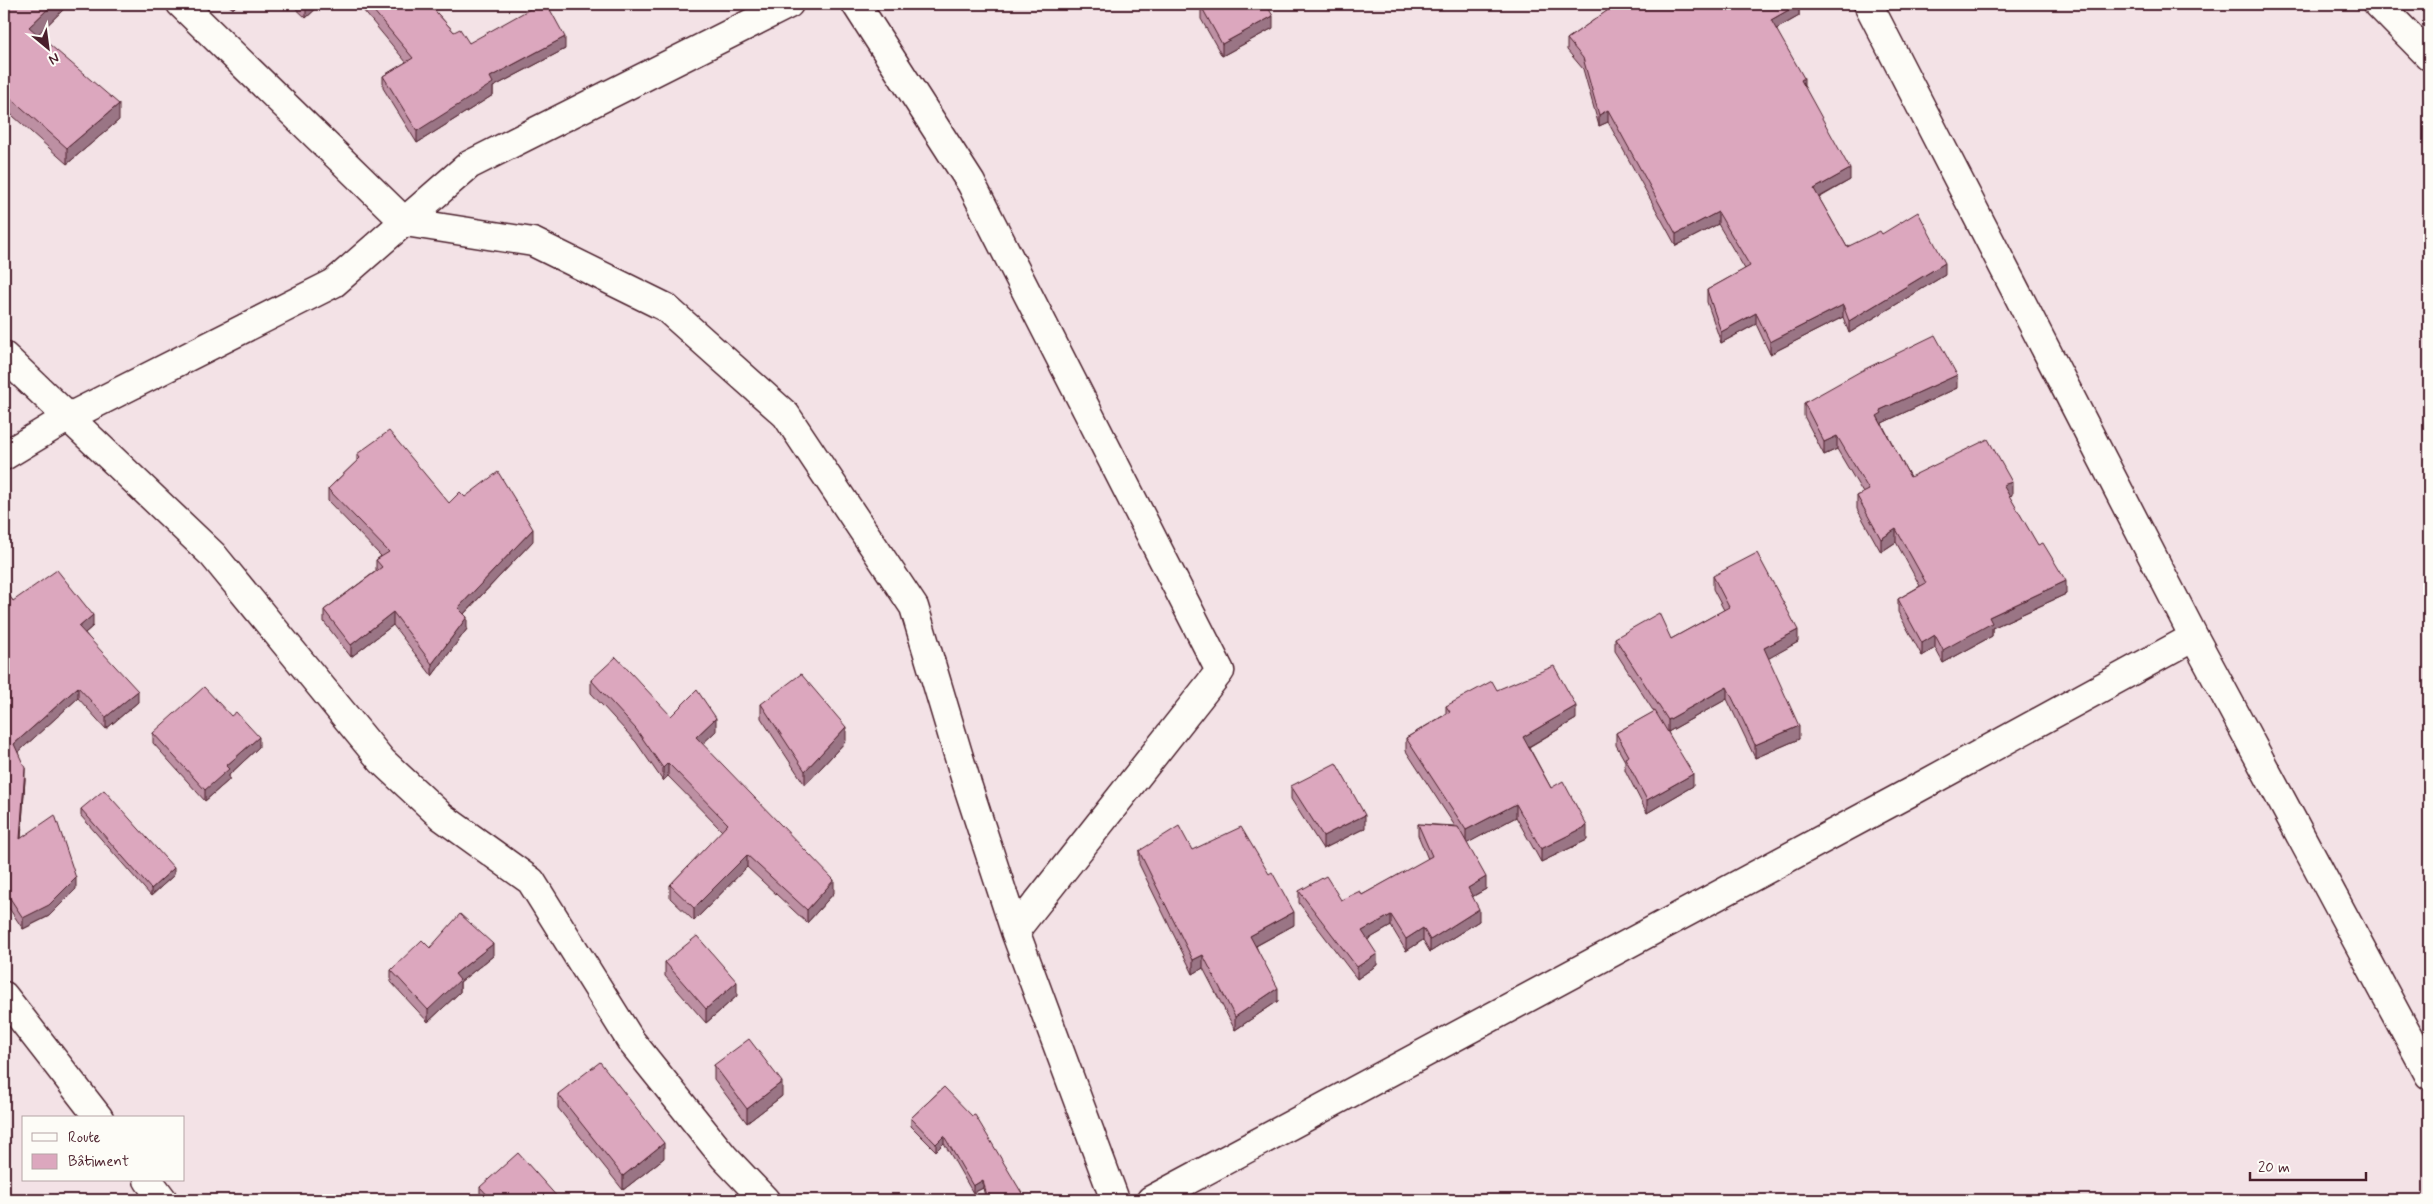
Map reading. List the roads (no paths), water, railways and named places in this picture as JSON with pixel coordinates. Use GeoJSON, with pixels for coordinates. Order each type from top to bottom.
{"type":"FeatureCollection","features":[{"type":"Feature","properties":{"kind":"street"},"geometry":{"type":"LineString","coordinates":[[181,4],[405,222],[533,242],[665,307],[786,415],[914,607],[967,784],[1015,931],[1115,1200]]}},
{"type":"Feature","properties":{"kind":"street"},"geometry":{"type":"LineString","coordinates":[[4,456],[67,418],[334,283],[469,165],[789,4]]}},
{"type":"Feature","properties":{"kind":"street"},"geometry":{"type":"LineString","coordinates":[[856,4],[971,183],[1220,671],[1015,931]]}},
{"type":"Feature","properties":{"kind":"street"},"geometry":{"type":"LineString","coordinates":[[1868,4],[2194,637],[2429,1076]]}},
{"type":"Feature","properties":{"kind":"street"},"geometry":{"type":"LineString","coordinates":[[2378,4],[2429,56]]}},
{"type":"Feature","properties":{"kind":"street"},"geometry":{"type":"LineString","coordinates":[[4,356],[213,555],[382,761],[442,817],[531,882],[631,1042],[724,1157],[765,1200]]}},
{"type":"Feature","properties":{"kind":"street"},"geometry":{"type":"LineString","coordinates":[[1151,1200],[1908,794],[2194,637]]}},
{"type":"Feature","properties":{"kind":"street"},"geometry":{"type":"LineString","coordinates":[[4,996],[97,1116]]}},
{"type":"Feature","properties":{"kind":"street"},"geometry":{"type":"LineString","coordinates":[[150,1182],[163,1200]]}}]}
